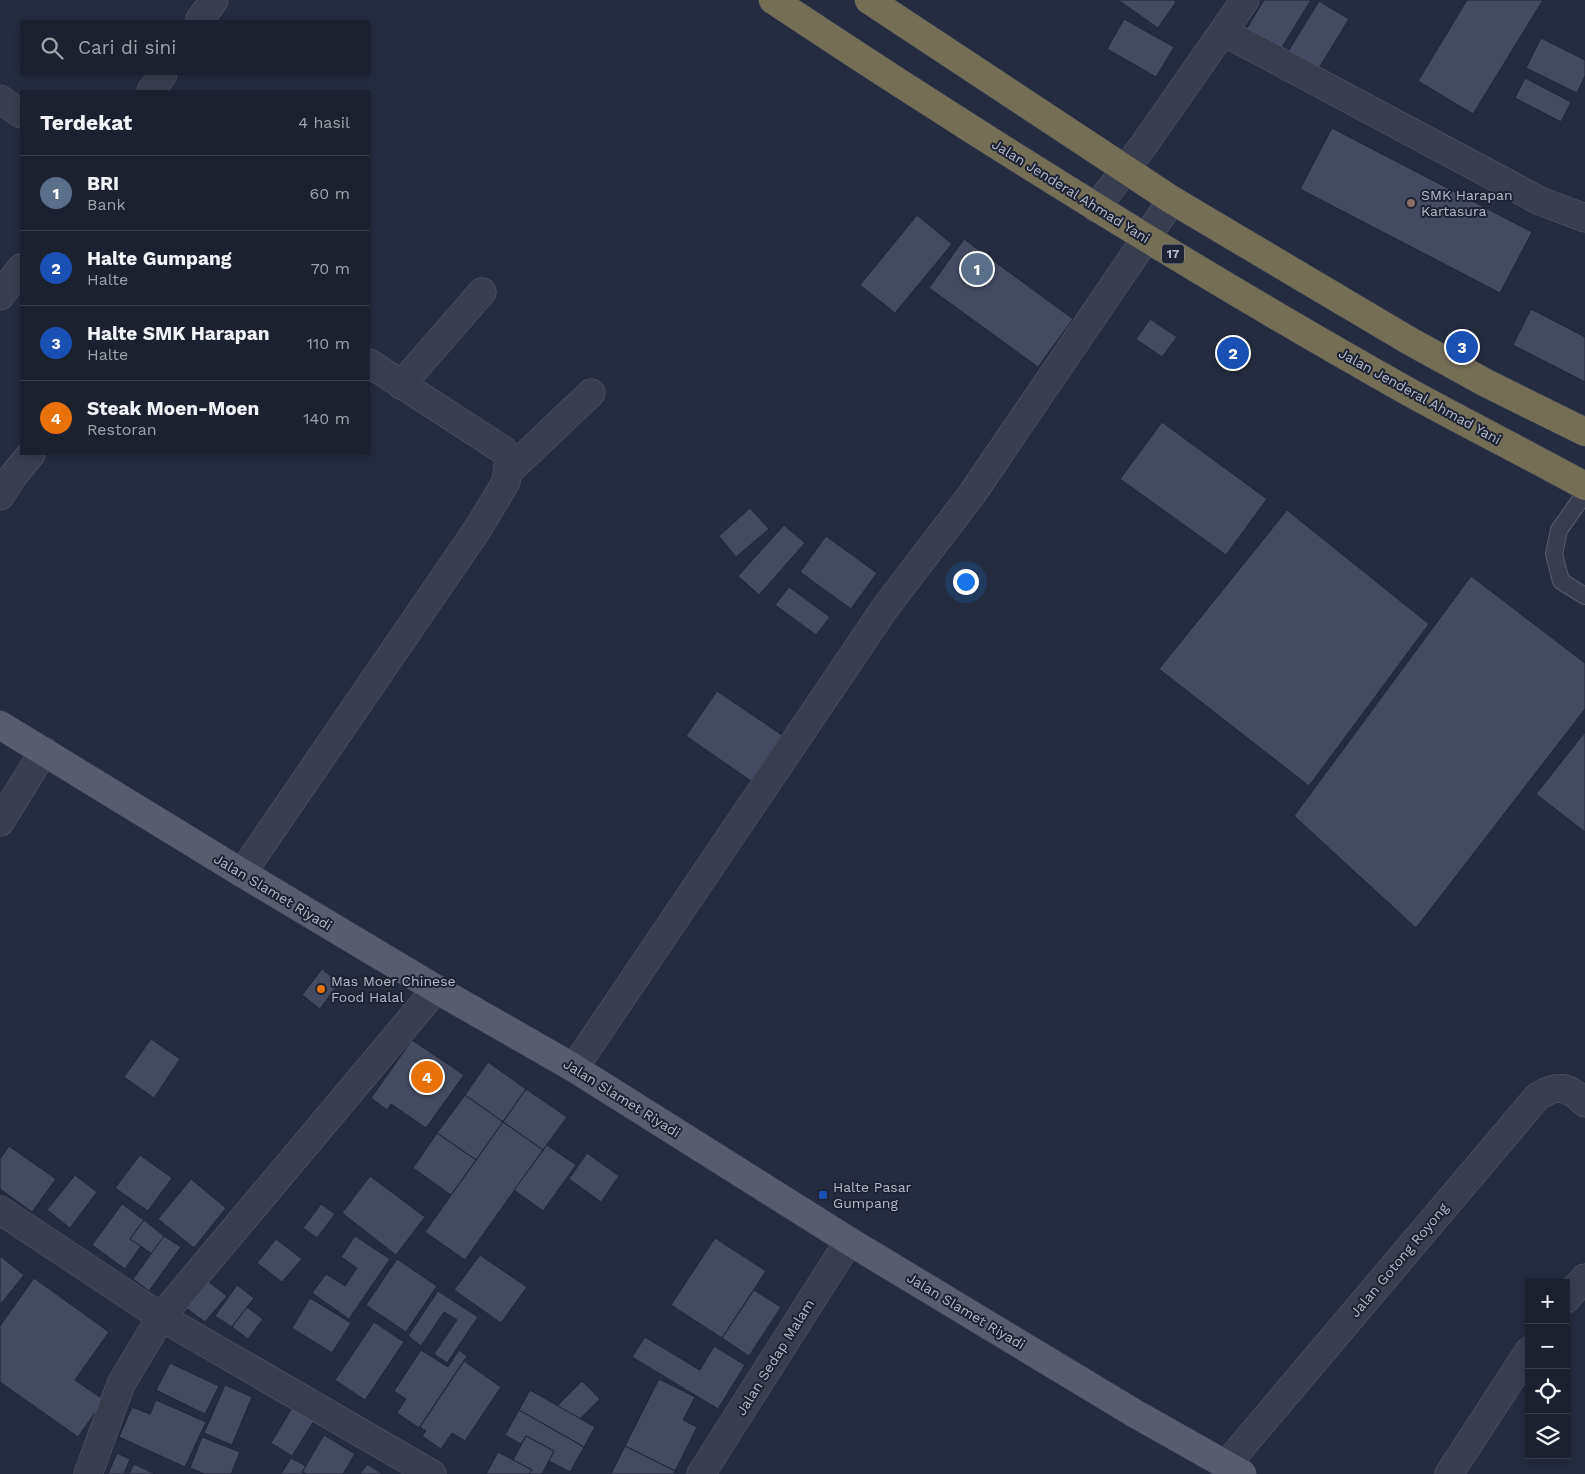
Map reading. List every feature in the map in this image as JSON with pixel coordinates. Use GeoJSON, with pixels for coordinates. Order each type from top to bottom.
{"type":"FeatureCollection","features":[{"type":"Feature","properties":{"kind":"highway","name":"Jalan Jenderal Ahmad Yani"},"geometry":{"type":"LineString","coordinates":[[773,0],[848,50],[1145,238],[1410,392],[1585,486]]}},
{"type":"Feature","properties":{"kind":"highway"},"geometry":{"type":"LineString","coordinates":[[869,0],[1172,200],[1408,340],[1486,383],[1585,432]]}},
{"type":"Feature","properties":{"kind":"main road","name":"Jalan Slamet Riyadi"},"geometry":{"type":"LineString","coordinates":[[0,725],[436,989],[574,1068],[849,1240],[1134,1413],[1234,1469]]}},
{"type":"Feature","properties":{"kind":"street"},"geometry":{"type":"LineString","coordinates":[[200,20],[214,0]]}},
{"type":"Feature","properties":{"kind":"street"},"geometry":{"type":"LineString","coordinates":[[1096,208],[1224,32],[1245,0]]}},
{"type":"Feature","properties":{"kind":"street"},"geometry":{"type":"LineString","coordinates":[[1224,32],[1540,201],[1585,218]]}},
{"type":"Feature","properties":{"kind":"street"},"geometry":{"type":"LineString","coordinates":[[152,90],[162,75]]}},
{"type":"Feature","properties":{"kind":"street"},"geometry":{"type":"LineString","coordinates":[[0,99],[20,113]]}},
{"type":"Feature","properties":{"kind":"street"},"geometry":{"type":"LineString","coordinates":[[574,1068],[885,608],[972,494],[1172,200]]}},
{"type":"Feature","properties":{"kind":"street"},"geometry":{"type":"LineString","coordinates":[[0,296],[20,269]]}},
{"type":"Feature","properties":{"kind":"street"},"geometry":{"type":"LineString","coordinates":[[400,385],[482,292]]}},
{"type":"Feature","properties":{"kind":"street"},"geometry":{"type":"LineString","coordinates":[[242,873],[477,530],[506,482],[509,458],[503,450],[370,365]]}},
{"type":"Feature","properties":{"kind":"street"},"geometry":{"type":"LineString","coordinates":[[509,470],[591,393]]}},
{"type":"Feature","properties":{"kind":"street"},"geometry":{"type":"LineString","coordinates":[[0,496],[30,455]]}},
{"type":"Feature","properties":{"kind":"street"},"geometry":{"type":"LineString","coordinates":[[0,822],[44,751]]}},
{"type":"Feature","properties":{"kind":"street"},"geometry":{"type":"LineString","coordinates":[[88,1474],[121,1384],[161,1317],[436,989]]}},
{"type":"Feature","properties":{"kind":"street","name":"Jalan Gotong Royong"},"geometry":{"type":"LineString","coordinates":[[1234,1469],[1538,1096],[1552,1088],[1564,1088],[1578,1096],[1585,1103]]}},
{"type":"Feature","properties":{"kind":"street"},"geometry":{"type":"LineString","coordinates":[[0,1210],[161,1317],[432,1474]]}},
{"type":"Feature","properties":{"kind":"street","name":"Jalan Sedap Malam"},"geometry":{"type":"LineString","coordinates":[[701,1474],[849,1240]]}},
{"type":"Feature","properties":{"kind":"street"},"geometry":{"type":"LineString","coordinates":[[1570,1295],[1585,1278]]}},
{"type":"Feature","properties":{"kind":"street"},"geometry":{"type":"LineString","coordinates":[[1449,1474],[1525,1357]]}},
{"type":"Feature","properties":{"kind":"lane"},"geometry":{"type":"LineString","coordinates":[[1585,493],[1559,530],[1554,554],[1561,580],[1585,596]]}},
{"type":"Feature","properties":{"kind":"building"},"geometry":{"type":"Polygon","coordinates":[[[1118,0],[1174,0],[1176,2],[1158,28],[1118,0]]]}},
{"type":"Feature","properties":{"kind":"building"},"geometry":{"type":"Polygon","coordinates":[[[1264,0],[1311,0],[1278,54],[1244,33],[1264,0]]]}},
{"type":"Feature","properties":{"kind":"building"},"geometry":{"type":"Polygon","coordinates":[[[1467,0],[1543,0],[1473,114],[1418,81],[1467,0]]]}},
{"type":"Feature","properties":{"kind":"building"},"geometry":{"type":"Polygon","coordinates":[[[1319,1],[1349,19],[1316,73],[1286,55],[1319,1]]]}},
{"type":"Feature","properties":{"kind":"building"},"geometry":{"type":"Polygon","coordinates":[[[1124,19],[1174,47],[1156,77],[1107,49],[1124,19]]]}},
{"type":"Feature","properties":{"kind":"building"},"geometry":{"type":"Polygon","coordinates":[[[1541,38],[1585,60],[1585,76],[1577,93],[1526,68],[1541,38]]]}},
{"type":"Feature","properties":{"kind":"building"},"geometry":{"type":"Polygon","coordinates":[[[1525,78],[1571,102],[1561,122],[1515,98],[1525,78]]]}},
{"type":"Feature","properties":{"kind":"building"},"geometry":{"type":"Polygon","coordinates":[[[1332,128],[1532,232],[1500,293],[1300,189],[1332,128]]]}},
{"type":"Feature","properties":{"kind":"building"},"geometry":{"type":"Polygon","coordinates":[[[917,215],[952,244],[895,313],[860,285],[917,215]]]}},
{"type":"Feature","properties":{"kind":"building"},"geometry":{"type":"Polygon","coordinates":[[[964,239],[1073,319],[1038,367],[929,288],[964,239]]]}},
{"type":"Feature","properties":{"kind":"building"},"geometry":{"type":"Polygon","coordinates":[[[1531,309],[1585,337],[1585,382],[1513,345],[1531,309]]]}},
{"type":"Feature","properties":{"kind":"building"},"geometry":{"type":"Polygon","coordinates":[[[1150,319],[1177,337],[1162,357],[1136,339],[1150,319]]]}},
{"type":"Feature","properties":{"kind":"building"},"geometry":{"type":"Polygon","coordinates":[[[1162,422],[1267,499],[1226,555],[1120,479],[1162,422]]]}},
{"type":"Feature","properties":{"kind":"building"},"geometry":{"type":"Polygon","coordinates":[[[750,508],[769,529],[736,557],[719,536],[750,508]]]}},
{"type":"Feature","properties":{"kind":"building"},"geometry":{"type":"Polygon","coordinates":[[[1287,510],[1429,624],[1309,786],[1159,669],[1287,510]]]}},
{"type":"Feature","properties":{"kind":"building"},"geometry":{"type":"Polygon","coordinates":[[[784,525],[805,543],[759,595],[738,576],[784,525]]]}},
{"type":"Feature","properties":{"kind":"building"},"geometry":{"type":"Polygon","coordinates":[[[826,536],[877,573],[851,609],[800,572],[826,536]]]}},
{"type":"Feature","properties":{"kind":"building"},"geometry":{"type":"Polygon","coordinates":[[[1471,576],[1585,663],[1585,709],[1416,928],[1294,816],[1471,576]]]}},
{"type":"Feature","properties":{"kind":"building"},"geometry":{"type":"Polygon","coordinates":[[[789,587],[830,617],[816,635],[775,605],[789,587]]]}},
{"type":"Feature","properties":{"kind":"building"},"geometry":{"type":"Polygon","coordinates":[[[717,691],[782,735],[751,781],[686,736],[717,691]]]}},
{"type":"Feature","properties":{"kind":"building"},"geometry":{"type":"Polygon","coordinates":[[[1585,732],[1585,832],[1536,794],[1585,732]]]}},
{"type":"Feature","properties":{"kind":"building","name":"Mas Moer Chinese Food Halal"},"geometry":{"type":"Polygon","coordinates":[[[322,969],[339,983],[320,1009],[302,995],[322,969]]]}},
{"type":"Feature","properties":{"kind":"building"},"geometry":{"type":"Polygon","coordinates":[[[151,1039],[180,1059],[154,1098],[124,1077],[151,1039]]]}},
{"type":"Feature","properties":{"kind":"building"},"geometry":{"type":"Polygon","coordinates":[[[412,1040],[464,1075],[426,1128],[391,1104],[387,1110],[371,1098],[412,1040]]]}},
{"type":"Feature","properties":{"kind":"building"},"geometry":{"type":"Polygon","coordinates":[[[488,1062],[526,1089],[503,1122],[465,1095],[488,1062]]]}},
{"type":"Feature","properties":{"kind":"building"},"geometry":{"type":"Polygon","coordinates":[[[526,1089],[567,1117],[543,1150],[503,1122],[526,1089]]]}},
{"type":"Feature","properties":{"kind":"building"},"geometry":{"type":"Polygon","coordinates":[[[465,1095],[503,1122],[476,1160],[437,1133],[465,1095]]]}},
{"type":"Feature","properties":{"kind":"building"},"geometry":{"type":"Polygon","coordinates":[[[503,1122],[543,1150],[465,1260],[425,1232],[503,1122]]]}},
{"type":"Feature","properties":{"kind":"building"},"geometry":{"type":"Polygon","coordinates":[[[437,1133],[476,1160],[451,1195],[413,1168],[437,1133]]]}},
{"type":"Feature","properties":{"kind":"building"},"geometry":{"type":"Polygon","coordinates":[[[547,1145],[576,1165],[543,1211],[514,1190],[547,1145]]]}},
{"type":"Feature","properties":{"kind":"building"},"geometry":{"type":"Polygon","coordinates":[[[9,1146],[56,1179],[32,1212],[0,1189],[0,1159],[9,1146]]]}},
{"type":"Feature","properties":{"kind":"building"},"geometry":{"type":"Polygon","coordinates":[[[587,1153],[619,1176],[601,1202],[569,1179],[587,1153]]]}},
{"type":"Feature","properties":{"kind":"building"},"geometry":{"type":"Polygon","coordinates":[[[140,1155],[172,1178],[148,1211],[115,1188],[140,1155]]]}},
{"type":"Feature","properties":{"kind":"building"},"geometry":{"type":"Polygon","coordinates":[[[75,1175],[97,1192],[70,1228],[47,1210],[75,1175]]]}},
{"type":"Feature","properties":{"kind":"building"},"geometry":{"type":"Polygon","coordinates":[[[370,1176],[425,1217],[396,1255],[342,1213],[370,1176]]]}},
{"type":"Feature","properties":{"kind":"building"},"geometry":{"type":"Polygon","coordinates":[[[191,1179],[226,1208],[194,1248],[158,1219],[191,1179]]]}},
{"type":"Feature","properties":{"kind":"building"},"geometry":{"type":"Polygon","coordinates":[[[122,1204],[144,1220],[130,1239],[141,1246],[125,1269],[92,1245],[122,1204]]]}},
{"type":"Feature","properties":{"kind":"building"},"geometry":{"type":"Polygon","coordinates":[[[321,1204],[335,1214],[317,1238],[303,1228],[321,1204]]]}},
{"type":"Feature","properties":{"kind":"building"},"geometry":{"type":"Polygon","coordinates":[[[144,1220],[164,1236],[152,1254],[130,1239],[144,1220]]]}},
{"type":"Feature","properties":{"kind":"building"},"geometry":{"type":"Polygon","coordinates":[[[164,1236],[181,1247],[149,1291],[133,1279],[164,1236]]]}},
{"type":"Feature","properties":{"kind":"building"},"geometry":{"type":"Polygon","coordinates":[[[355,1236],[390,1259],[349,1319],[312,1293],[326,1274],[345,1286],[357,1268],[341,1257],[355,1236]]]}},
{"type":"Feature","properties":{"kind":"building"},"geometry":{"type":"Polygon","coordinates":[[[715,1238],[766,1271],[722,1338],[671,1305],[715,1238]]]}},
{"type":"Feature","properties":{"kind":"building"},"geometry":{"type":"Polygon","coordinates":[[[276,1239],[302,1259],[282,1282],[257,1263],[276,1239]]]}},
{"type":"Feature","properties":{"kind":"building"},"geometry":{"type":"Polygon","coordinates":[[[480,1255],[527,1287],[501,1323],[454,1290],[480,1255]]]}},
{"type":"Feature","properties":{"kind":"building"},"geometry":{"type":"Polygon","coordinates":[[[0,1256],[24,1275],[0,1305],[0,1256]]]}},
{"type":"Feature","properties":{"kind":"building"},"geometry":{"type":"Polygon","coordinates":[[[397,1259],[437,1286],[406,1332],[366,1305],[397,1259]]]}},
{"type":"Feature","properties":{"kind":"building"},"geometry":{"type":"Polygon","coordinates":[[[34,1278],[109,1332],[75,1380],[104,1400],[78,1437],[0,1382],[0,1326],[34,1278]]]}},
{"type":"Feature","properties":{"kind":"building"},"geometry":{"type":"Polygon","coordinates":[[[205,1279],[227,1296],[205,1322],[183,1306],[205,1279]]]}},
{"type":"Feature","properties":{"kind":"building"},"geometry":{"type":"Polygon","coordinates":[[[237,1285],[254,1298],[232,1327],[215,1316],[237,1285]]]}},
{"type":"Feature","properties":{"kind":"building"},"geometry":{"type":"Polygon","coordinates":[[[754,1290],[781,1307],[749,1356],[722,1338],[754,1290]]]}},
{"type":"Feature","properties":{"kind":"building"},"geometry":{"type":"Polygon","coordinates":[[[438,1291],[478,1317],[447,1363],[434,1354],[457,1320],[444,1312],[421,1346],[408,1336],[438,1291]]]}},
{"type":"Feature","properties":{"kind":"building"},"geometry":{"type":"Polygon","coordinates":[[[310,1298],[351,1323],[332,1353],[292,1328],[310,1298]]]}},
{"type":"Feature","properties":{"kind":"building"},"geometry":{"type":"Polygon","coordinates":[[[247,1307],[263,1319],[248,1339],[232,1327],[247,1307]]]}},
{"type":"Feature","properties":{"kind":"building"},"geometry":{"type":"Polygon","coordinates":[[[374,1322],[404,1342],[365,1400],[335,1380],[374,1322]]]}},
{"type":"Feature","properties":{"kind":"building"},"geometry":{"type":"Polygon","coordinates":[[[645,1337],[700,1370],[714,1346],[745,1365],[718,1409],[632,1357],[645,1337]]]}},
{"type":"Feature","properties":{"kind":"building"},"geometry":{"type":"Polygon","coordinates":[[[421,1350],[448,1367],[459,1350],[467,1356],[419,1428],[397,1413],[406,1399],[394,1391],[421,1350]]]}},
{"type":"Feature","properties":{"kind":"building"},"geometry":{"type":"Polygon","coordinates":[[[464,1361],[501,1387],[465,1441],[452,1433],[441,1449],[422,1436],[426,1431],[420,1427],[464,1361]]]}},
{"type":"Feature","properties":{"kind":"building"},"geometry":{"type":"Polygon","coordinates":[[[170,1363],[219,1386],[205,1414],[156,1390],[170,1363]]]}},
{"type":"Feature","properties":{"kind":"building"},"geometry":{"type":"Polygon","coordinates":[[[659,1379],[695,1397],[683,1420],[697,1427],[675,1471],[625,1446],[659,1379]]]}},
{"type":"Feature","properties":{"kind":"building"},"geometry":{"type":"Polygon","coordinates":[[[582,1381],[600,1399],[580,1419],[557,1406],[582,1381]]]}},
{"type":"Feature","properties":{"kind":"building"},"geometry":{"type":"Polygon","coordinates":[[[225,1385],[252,1397],[232,1445],[204,1433],[225,1385]]]}},
{"type":"Feature","properties":{"kind":"building"},"geometry":{"type":"Polygon","coordinates":[[[530,1390],[595,1427],[584,1447],[519,1410],[530,1390]]]}},
{"type":"Feature","properties":{"kind":"building"},"geometry":{"type":"Polygon","coordinates":[[[156,1400],[206,1422],[185,1467],[119,1437],[132,1407],[150,1414],[156,1400]]]}},
{"type":"Feature","properties":{"kind":"building"},"geometry":{"type":"Polygon","coordinates":[[[292,1408],[314,1421],[292,1456],[271,1443],[292,1408]]]}},
{"type":"Feature","properties":{"kind":"building"},"geometry":{"type":"Polygon","coordinates":[[[519,1410],[584,1447],[570,1472],[549,1461],[554,1451],[526,1436],[521,1444],[505,1435],[519,1410]]]}},
{"type":"Feature","properties":{"kind":"building"},"geometry":{"type":"Polygon","coordinates":[[[324,1435],[355,1454],[343,1474],[306,1474],[302,1472],[324,1435]]]}},
{"type":"Feature","properties":{"kind":"building"},"geometry":{"type":"Polygon","coordinates":[[[526,1436],[554,1451],[542,1474],[529,1474],[532,1470],[513,1460],[526,1436]]]}},
{"type":"Feature","properties":{"kind":"building"},"geometry":{"type":"Polygon","coordinates":[[[202,1437],[240,1452],[231,1474],[205,1474],[190,1468],[202,1437]]]}},
{"type":"Feature","properties":{"kind":"building"},"geometry":{"type":"Polygon","coordinates":[[[625,1446],[675,1471],[674,1474],[611,1474],[625,1446]]]}},
{"type":"Feature","properties":{"kind":"building"},"geometry":{"type":"Polygon","coordinates":[[[498,1452],[532,1470],[529,1474],[486,1474],[498,1452]]]}},
{"type":"Feature","properties":{"kind":"building"},"geometry":{"type":"Polygon","coordinates":[[[117,1453],[130,1459],[124,1474],[108,1474],[117,1453]]]}},
{"type":"Feature","properties":{"kind":"building"},"geometry":{"type":"Polygon","coordinates":[[[291,1458],[306,1466],[302,1472],[306,1474],[281,1474],[291,1458]]]}},
{"type":"Feature","properties":{"kind":"building"},"geometry":{"type":"Polygon","coordinates":[[[134,1464],[155,1474],[129,1474],[134,1464]]]}},
{"type":"Feature","properties":{"kind":"building"},"geometry":{"type":"Polygon","coordinates":[[[367,1464],[383,1474],[360,1474],[367,1464]]]}},
{"type":"Feature","properties":{"kind":"place","name":"SMK Harapan Kartasura"},"geometry":{"type":"Point","coordinates":[1411,203]}},
{"type":"Feature","properties":{"kind":"place","name":"BRI"},"geometry":{"type":"Point","coordinates":[977,269]}},
{"type":"Feature","properties":{"kind":"place","name":"Halte SMK Harapan"},"geometry":{"type":"Point","coordinates":[1462,347]}},
{"type":"Feature","properties":{"kind":"place","name":"Halte Gumpang"},"geometry":{"type":"Point","coordinates":[1233,353]}},
{"type":"Feature","properties":{"kind":"place","name":"Mas Moer Chinese Food Halal"},"geometry":{"type":"Point","coordinates":[321,989]}},
{"type":"Feature","properties":{"kind":"place","name":"Steak Moen-Moen"},"geometry":{"type":"Point","coordinates":[427,1077]}},
{"type":"Feature","properties":{"kind":"place","name":"Halte Pasar Gumpang"},"geometry":{"type":"Point","coordinates":[823,1195]}}]}
